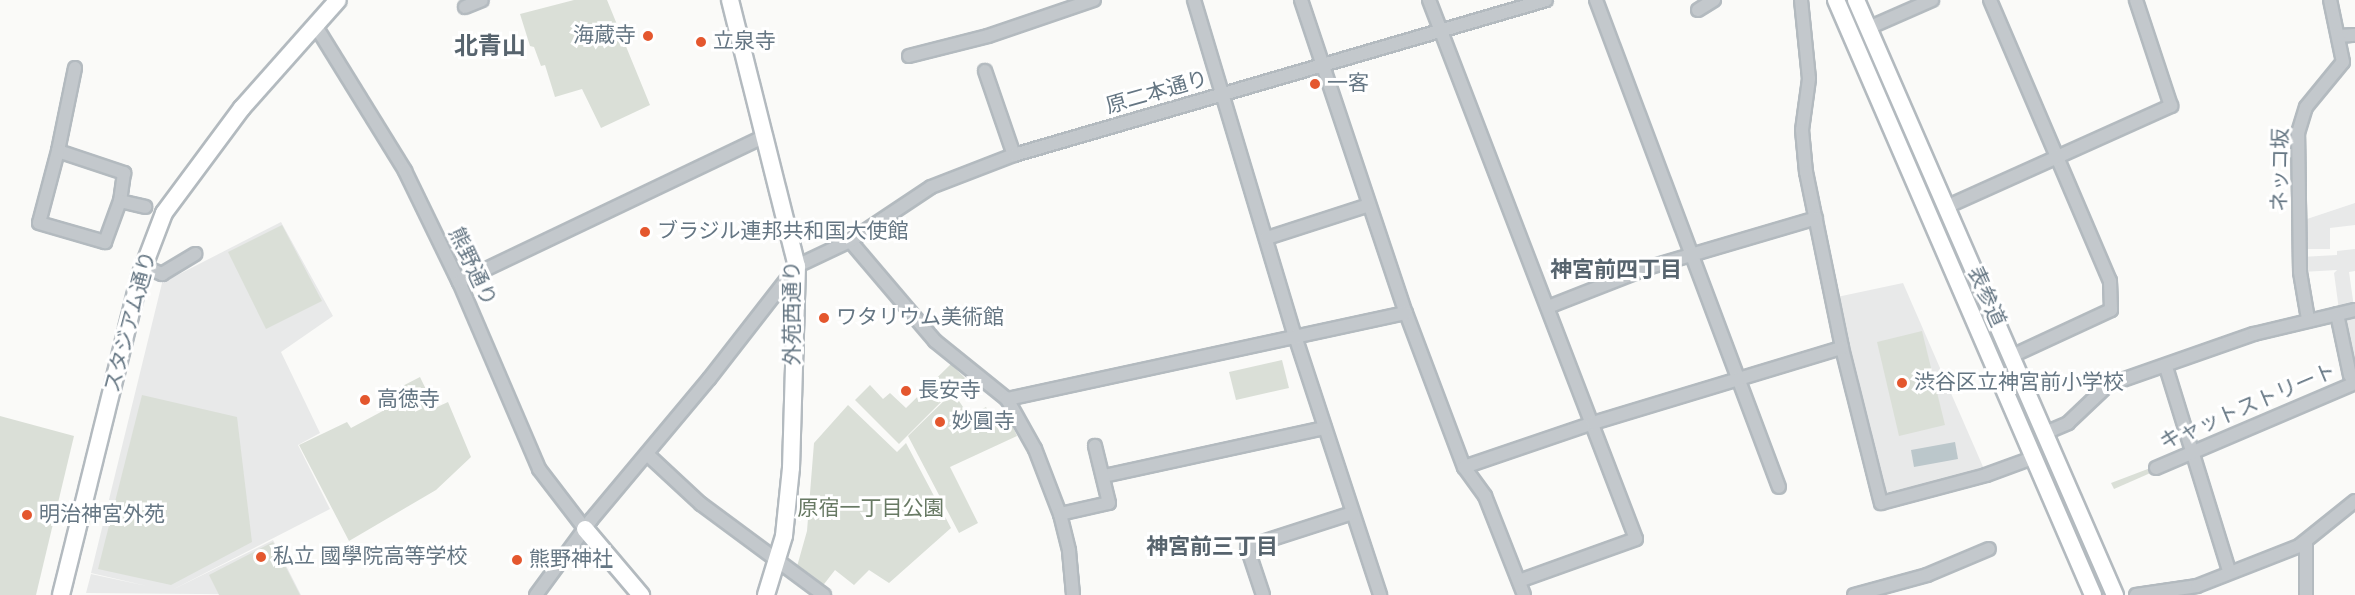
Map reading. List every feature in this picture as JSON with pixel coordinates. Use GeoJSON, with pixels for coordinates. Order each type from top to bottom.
{"type":"FeatureCollection","features":[{"type":"Feature","properties":{"kind":"main road","name":"スタジアム通り"},"geometry":{"type":"LineString","coordinates":[[61,595],[143,266],[164,213],[185,179],[338,0]]}},
{"type":"Feature","properties":{"kind":"main road","name":"外苑西通り"},"geometry":{"type":"LineString","coordinates":[[730,0],[797,266],[791,468],[778,561],[766,595]]}},
{"type":"Feature","properties":{"kind":"main road","name":"表参道"},"geometry":{"type":"LineString","coordinates":[[1836,0],[2093,595]]}},
{"type":"Feature","properties":{"kind":"main road","name":"表参道"},"geometry":{"type":"LineString","coordinates":[[1856,0],[2115,595]]}},
{"type":"Feature","properties":{"kind":"main road"},"geometry":{"type":"LineString","coordinates":[[585,530],[641,595]]}},
{"type":"Feature","properties":{"kind":"street"},"geometry":{"type":"LineString","coordinates":[[465,7],[482,0]]}},
{"type":"Feature","properties":{"kind":"street"},"geometry":{"type":"LineString","coordinates":[[909,56],[988,36],[1094,0]]}},
{"type":"Feature","properties":{"kind":"street"},"geometry":{"type":"LineString","coordinates":[[1194,0],[1295,336],[1380,595]]}},
{"type":"Feature","properties":{"kind":"street"},"geometry":{"type":"LineString","coordinates":[[1301,0],[1406,313],[1464,467],[1485,496],[1524,595]]}},
{"type":"Feature","properties":{"kind":"street"},"geometry":{"type":"LineString","coordinates":[[1429,0],[1636,539],[1519,581]]}},
{"type":"Feature","properties":{"kind":"street","name":"原二本通り"},"geometry":{"type":"LineString","coordinates":[[797,266],[850,241],[931,187],[1014,155],[1546,0]]}},
{"type":"Feature","properties":{"kind":"street"},"geometry":{"type":"LineString","coordinates":[[1596,0],[1779,487]]}},
{"type":"Feature","properties":{"kind":"street"},"geometry":{"type":"LineString","coordinates":[[1698,10],[1714,0]]}},
{"type":"Feature","properties":{"kind":"street"},"geometry":{"type":"LineString","coordinates":[[1801,0],[1809,79],[1802,130],[1816,218],[1842,348],[1881,503],[1986,475],[2035,457]]}},
{"type":"Feature","properties":{"kind":"street"},"geometry":{"type":"LineString","coordinates":[[1868,28],[1932,0]]}},
{"type":"Feature","properties":{"kind":"street"},"geometry":{"type":"LineString","coordinates":[[1990,0],[2110,281],[2111,310],[2012,356]]}},
{"type":"Feature","properties":{"kind":"street"},"geometry":{"type":"LineString","coordinates":[[1946,207],[2171,106],[2136,0]]}},
{"type":"Feature","properties":{"kind":"street","name":"ネッコ坂"},"geometry":{"type":"LineString","coordinates":[[2308,319],[2299,263],[2298,133],[2306,107],[2343,62],[2330,0]]}},
{"type":"Feature","properties":{"kind":"street","name":"熊野通り"},"geometry":{"type":"LineString","coordinates":[[315,25],[405,171],[459,282],[538,469],[585,530]]}},
{"type":"Feature","properties":{"kind":"street"},"geometry":{"type":"LineString","coordinates":[[2339,36],[2355,35]]}},
{"type":"Feature","properties":{"kind":"street"},"geometry":{"type":"LineString","coordinates":[[58,151],[124,173],[120,201],[105,242],[39,223],[58,151],[75,68]]}},
{"type":"Feature","properties":{"kind":"street"},"geometry":{"type":"LineString","coordinates":[[985,71],[1014,155]]}},
{"type":"Feature","properties":{"kind":"street"},"geometry":{"type":"LineString","coordinates":[[459,282],[765,136]]}},
{"type":"Feature","properties":{"kind":"street"},"geometry":{"type":"LineString","coordinates":[[120,201],[146,207]]}},
{"type":"Feature","properties":{"kind":"street"},"geometry":{"type":"LineString","coordinates":[[1267,238],[1369,205]]}},
{"type":"Feature","properties":{"kind":"street"},"geometry":{"type":"LineString","coordinates":[[1548,308],[1691,254],[1816,218]]}},
{"type":"Feature","properties":{"kind":"street"},"geometry":{"type":"LineString","coordinates":[[850,241],[935,341],[1007,399],[1035,449],[1060,514],[1069,550],[1073,595]]}},
{"type":"Feature","properties":{"kind":"street"},"geometry":{"type":"LineString","coordinates":[[143,266],[162,274],[195,254]]}},
{"type":"Feature","properties":{"kind":"street"},"geometry":{"type":"LineString","coordinates":[[536,595],[585,530],[797,266]]}},
{"type":"Feature","properties":{"kind":"street"},"geometry":{"type":"LineString","coordinates":[[2045,433],[2068,423],[2108,385],[2166,368],[2254,334],[2308,319],[2355,310]]}},
{"type":"Feature","properties":{"kind":"street"},"geometry":{"type":"LineString","coordinates":[[1007,399],[1406,313]]}},
{"type":"Feature","properties":{"kind":"street"},"geometry":{"type":"LineString","coordinates":[[2337,314],[2350,375],[2355,383]]}},
{"type":"Feature","properties":{"kind":"street"},"geometry":{"type":"LineString","coordinates":[[1464,467],[1593,423],[1842,348]]}},
{"type":"Feature","properties":{"kind":"street"},"geometry":{"type":"LineString","coordinates":[[2166,368],[2229,571]]}},
{"type":"Feature","properties":{"kind":"street","name":"キャットストリート"},"geometry":{"type":"LineString","coordinates":[[2156,468],[2355,383]]}},
{"type":"Feature","properties":{"kind":"street"},"geometry":{"type":"LineString","coordinates":[[1104,476],[1325,428]]}},
{"type":"Feature","properties":{"kind":"street"},"geometry":{"type":"LineString","coordinates":[[1060,514],[1109,503],[1095,446]]}},
{"type":"Feature","properties":{"kind":"street"},"geometry":{"type":"LineString","coordinates":[[647,454],[701,504],[824,595]]}},
{"type":"Feature","properties":{"kind":"street"},"geometry":{"type":"LineString","coordinates":[[2136,595],[2197,586],[2229,571],[2307,542],[2316,530],[2355,501]]}},
{"type":"Feature","properties":{"kind":"street"},"geometry":{"type":"LineString","coordinates":[[1263,595],[1247,547],[1352,513]]}},
{"type":"Feature","properties":{"kind":"street"},"geometry":{"type":"LineString","coordinates":[[2306,595],[2307,542]]}},
{"type":"Feature","properties":{"kind":"street"},"geometry":{"type":"LineString","coordinates":[[1854,595],[1927,574],[1989,549]]}},
{"type":"Feature","properties":{"kind":"shaded area"},"geometry":{"type":"Polygon","coordinates":[[[2355,203],[2355,225],[2330,228],[2330,249],[2302,249],[2304,220],[2355,203]]]}},
{"type":"Feature","properties":{"kind":"shaded area"},"geometry":{"type":"Polygon","coordinates":[[[281,222],[333,316],[281,352],[320,433],[298,445],[330,509],[172,590],[273,540],[301,595],[86,593],[91,574],[147,586],[91,573],[162,283],[281,222]]]}},
{"type":"Feature","properties":{"kind":"shaded area"},"geometry":{"type":"Polygon","coordinates":[[[2355,249],[2355,271],[2349,272],[2354,307],[2339,310],[2334,273],[2337,270],[2302,272],[2301,257],[2337,255],[2337,251],[2355,249]]]}},
{"type":"Feature","properties":{"kind":"shaded area","name":"渋谷区立神宮前小学校"},"geometry":{"type":"Polygon","coordinates":[[[1903,283],[1984,469],[1885,493],[1837,297],[1903,283]]]}},
{"type":"Feature","properties":{"kind":"shaded area"},"geometry":{"type":"Polygon","coordinates":[[[2355,313],[2355,374],[2341,320],[2355,313]]]}},
{"type":"Feature","properties":{"kind":"shaded area"},"geometry":{"type":"Polygon","coordinates":[[[1955,442],[1958,459],[1914,467],[1911,450],[1955,442]]]}},
{"type":"Feature","properties":{"kind":"green space"},"geometry":{"type":"Polygon","coordinates":[[[574,0],[607,0],[650,105],[601,128],[582,89],[555,97],[545,65],[541,66],[534,47],[530,46],[520,14],[574,0]]]}},
{"type":"Feature","properties":{"kind":"green space"},"geometry":{"type":"Polygon","coordinates":[[[282,225],[322,301],[266,329],[228,252],[282,225]]]}},
{"type":"Feature","properties":{"kind":"green space"},"geometry":{"type":"Polygon","coordinates":[[[1922,331],[1945,425],[1899,436],[1877,342],[1922,331]]]}},
{"type":"Feature","properties":{"kind":"green space"},"geometry":{"type":"Polygon","coordinates":[[[1282,360],[1289,388],[1236,400],[1229,372],[1282,360]]]}},
{"type":"Feature","properties":{"kind":"green space"},"geometry":{"type":"Polygon","coordinates":[[[951,364],[965,378],[899,444],[855,400],[870,385],[883,399],[890,393],[906,408],[951,364]]]}},
{"type":"Feature","properties":{"kind":"green space"},"geometry":{"type":"Polygon","coordinates":[[[420,377],[435,408],[448,402],[471,457],[436,490],[349,541],[299,445],[347,422],[351,428],[392,406],[387,394],[420,377]]]}},
{"type":"Feature","properties":{"kind":"green space"},"geometry":{"type":"Polygon","coordinates":[[[953,392],[969,416],[986,407],[997,426],[1010,420],[1017,436],[950,467],[978,523],[959,533],[908,436],[953,392]]]}},
{"type":"Feature","properties":{"kind":"green space"},"geometry":{"type":"Polygon","coordinates":[[[142,395],[237,417],[252,542],[171,585],[98,569],[142,395]]]}},
{"type":"Feature","properties":{"kind":"green space","name":"原宿一丁目公園"},"geometry":{"type":"Polygon","coordinates":[[[848,405],[897,452],[906,443],[951,528],[889,583],[869,570],[854,585],[835,570],[821,588],[796,570],[807,531],[814,443],[848,405]]]}},
{"type":"Feature","properties":{"kind":"green space","name":"明治神宮外苑"},"geometry":{"type":"Polygon","coordinates":[[[0,416],[74,436],[36,595],[0,595],[0,416]]]}},
{"type":"Feature","properties":{"kind":"green space"},"geometry":{"type":"Polygon","coordinates":[[[2153,467],[2155,471],[2114,489],[2111,483],[2153,467]]]}},
{"type":"Feature","properties":{"kind":"green space","name":"私立 國學院高等学校"},"geometry":{"type":"Polygon","coordinates":[[[273,542],[300,595],[219,595],[209,575],[273,542]]]}},
{"type":"Feature","properties":{"kind":"place","name":"海蔵寺"},"geometry":{"type":"Point","coordinates":[648,36]}},
{"type":"Feature","properties":{"kind":"place","name":"立泉寺"},"geometry":{"type":"Point","coordinates":[701,42]}},
{"type":"Feature","properties":{"kind":"place","name":"一客"},"geometry":{"type":"Point","coordinates":[1315,84]}},
{"type":"Feature","properties":{"kind":"place","name":"ブラジル連邦共和国大使館"},"geometry":{"type":"Point","coordinates":[645,232]}},
{"type":"Feature","properties":{"kind":"place","name":"ワタリウム美術館"},"geometry":{"type":"Point","coordinates":[824,318]}},
{"type":"Feature","properties":{"kind":"place","name":"渋谷区立神宮前小学校"},"geometry":{"type":"Point","coordinates":[1902,383]}},
{"type":"Feature","properties":{"kind":"place","name":"長安寺"},"geometry":{"type":"Point","coordinates":[906,391]}},
{"type":"Feature","properties":{"kind":"place","name":"高徳寺"},"geometry":{"type":"Point","coordinates":[365,400]}},
{"type":"Feature","properties":{"kind":"place","name":"妙圓寺"},"geometry":{"type":"Point","coordinates":[940,422]}},
{"type":"Feature","properties":{"kind":"place","name":"明治神宮外苑"},"geometry":{"type":"Point","coordinates":[27,515]}},
{"type":"Feature","properties":{"kind":"place","name":"私立 國學院高等学校"},"geometry":{"type":"Point","coordinates":[261,557]}},
{"type":"Feature","properties":{"kind":"place","name":"熊野神社"},"geometry":{"type":"Point","coordinates":[517,560]}},
{"type":"Feature","properties":{"kind":"district","name":"北青山"},"geometry":{"type":"Point","coordinates":[490,47]}},
{"type":"Feature","properties":{"kind":"district","name":"神宮前四丁目"},"geometry":{"type":"Point","coordinates":[1616,271]}},
{"type":"Feature","properties":{"kind":"district","name":"神宮前三丁目"},"geometry":{"type":"Point","coordinates":[1212,548]}}]}
